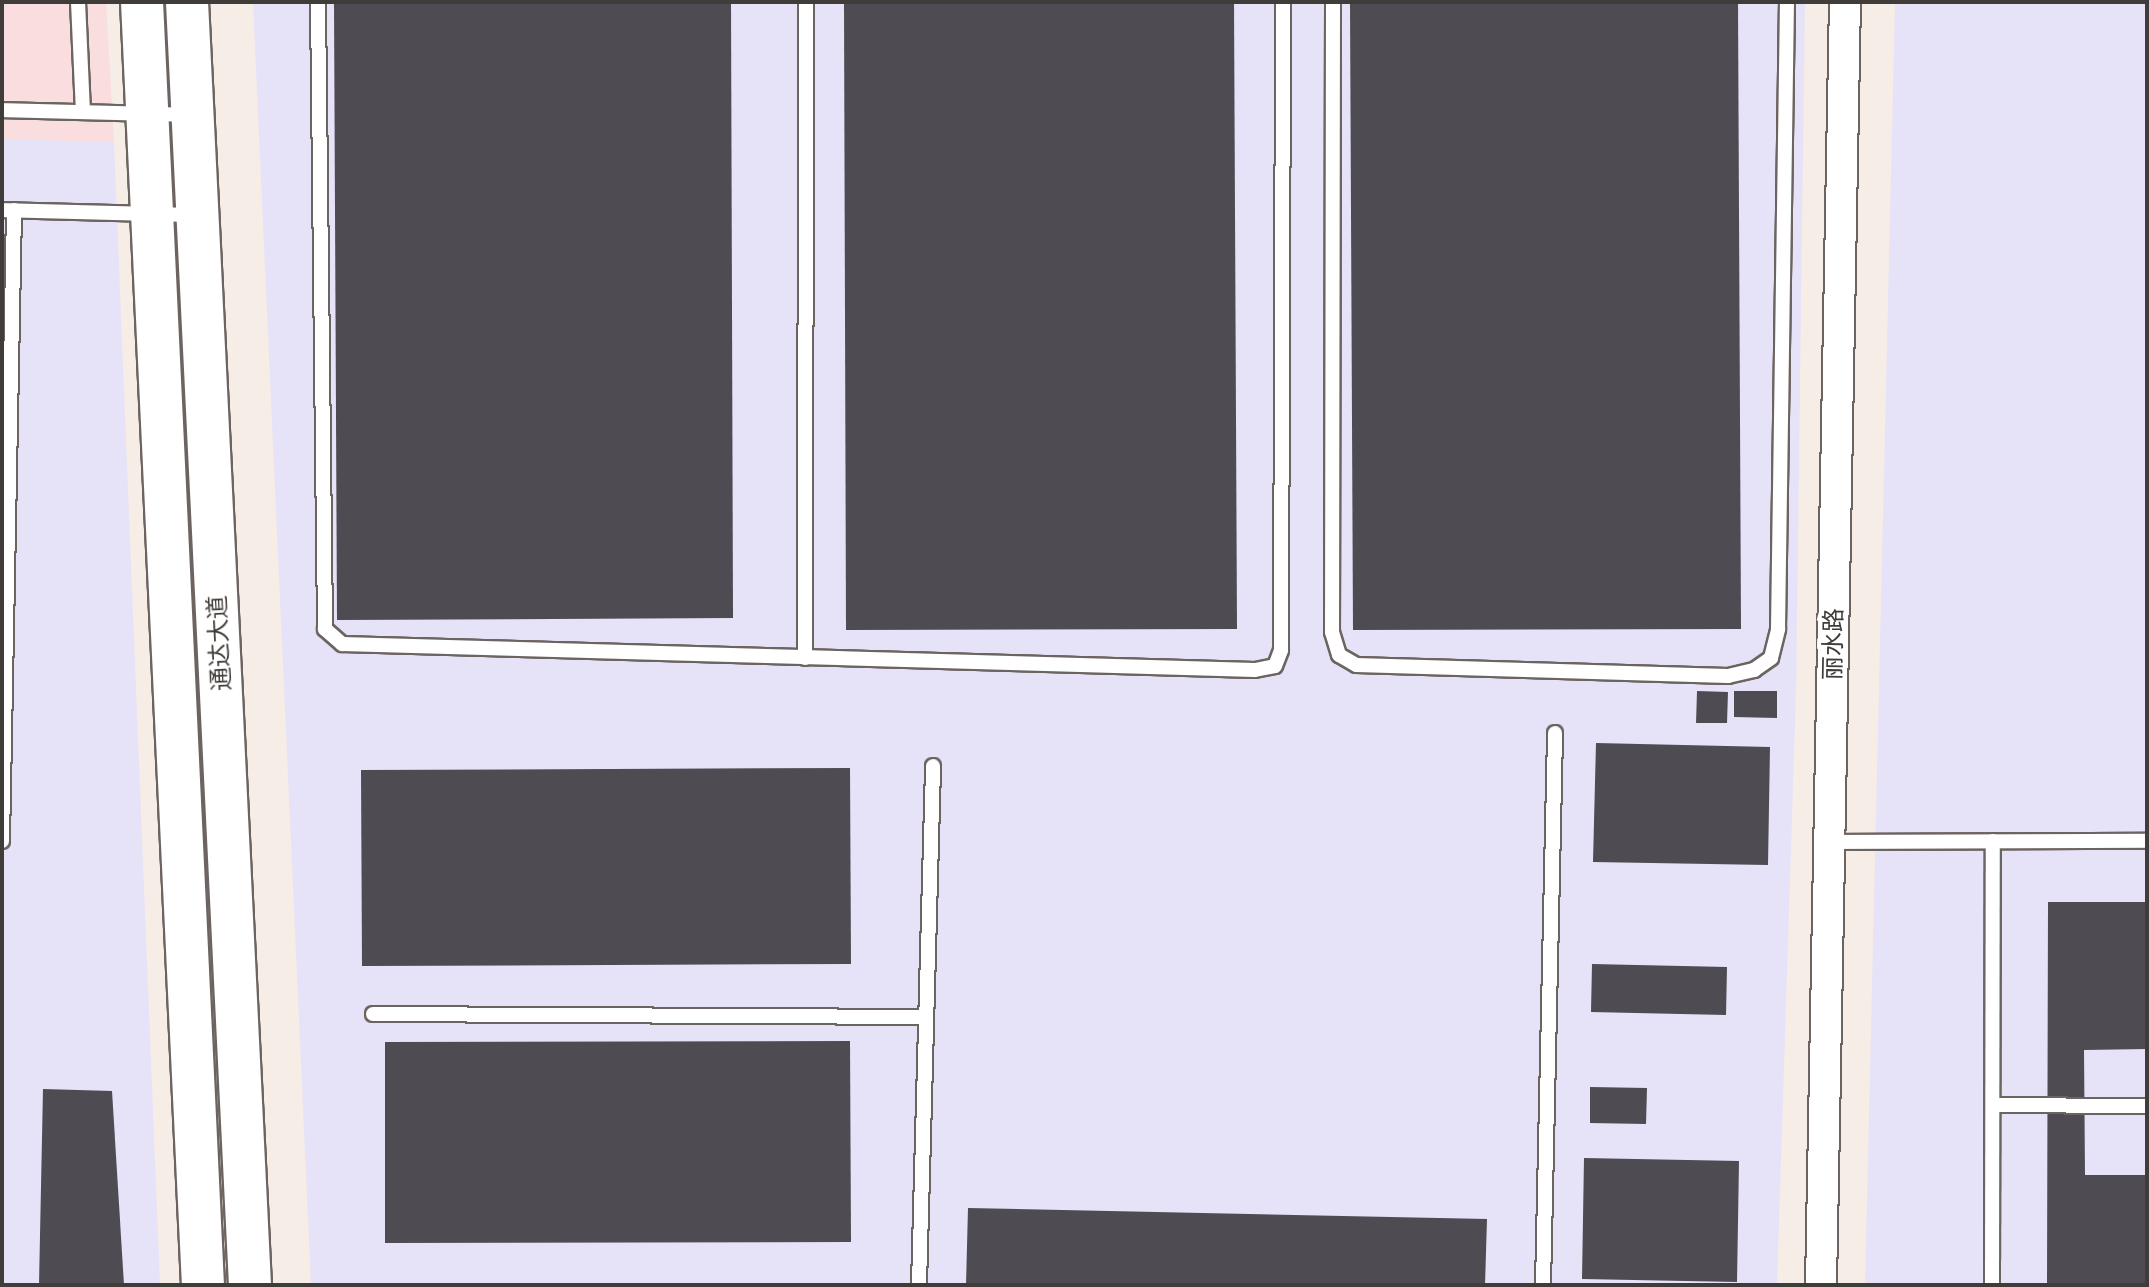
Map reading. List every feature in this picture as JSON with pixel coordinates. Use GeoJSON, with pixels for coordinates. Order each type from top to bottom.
{"type":"FeatureCollection","features":[{"type":"Feature","properties":{"kind":"main road","name":"通达大道"},"geometry":{"type":"LineString","coordinates":[[142,2],[203,1285]]}},
{"type":"Feature","properties":{"kind":"main road","name":"通达大道"},"geometry":{"type":"LineString","coordinates":[[187,2],[250,1285]]}},
{"type":"Feature","properties":{"kind":"street","name":"丽水路"},"geometry":{"type":"LineString","coordinates":[[1821,1285],[1845,2]]}},
{"type":"Feature","properties":{"kind":"lane"},"geometry":{"type":"LineString","coordinates":[[78,2],[83,112]]}},
{"type":"Feature","properties":{"kind":"lane"},"geometry":{"type":"LineString","coordinates":[[318,2],[325,629],[342,644],[1255,670],[1275,666],[1281,650],[1283,2]]}},
{"type":"Feature","properties":{"kind":"lane"},"geometry":{"type":"LineString","coordinates":[[805,658],[806,2]]}},
{"type":"Feature","properties":{"kind":"lane"},"geometry":{"type":"LineString","coordinates":[[1333,2],[1332,632],[1339,655],[1356,665],[1728,676],[1754,670],[1771,658],[1778,629],[1787,2]]}},
{"type":"Feature","properties":{"kind":"lane"},"geometry":{"type":"LineString","coordinates":[[2,110],[193,115]]}},
{"type":"Feature","properties":{"kind":"lane"},"geometry":{"type":"LineString","coordinates":[[2,841],[8,210],[198,215]]}},
{"type":"Feature","properties":{"kind":"lane"},"geometry":{"type":"LineString","coordinates":[[1543,1285],[1555,733]]}},
{"type":"Feature","properties":{"kind":"lane"},"geometry":{"type":"LineString","coordinates":[[919,1285],[933,766]]}},
{"type":"Feature","properties":{"kind":"lane"},"geometry":{"type":"LineString","coordinates":[[1992,1285],[1993,841]]}},
{"type":"Feature","properties":{"kind":"lane"},"geometry":{"type":"LineString","coordinates":[[1830,842],[2147,841]]}},
{"type":"Feature","properties":{"kind":"lane"},"geometry":{"type":"LineString","coordinates":[[373,1014],[926,1017]]}},
{"type":"Feature","properties":{"kind":"lane"},"geometry":{"type":"LineString","coordinates":[[1993,1105],[2147,1106]]}},
{"type":"Feature","properties":{"kind":"shaded area"},"geometry":{"type":"Polygon","coordinates":[[[2,2],[106,2],[114,142],[2,139],[2,2]]]}},
{"type":"Feature","properties":{"kind":"shaded area"},"geometry":{"type":"Polygon","coordinates":[[[253,2],[1805,2],[1796,692],[1777,1285],[311,1285],[253,2]]]}},
{"type":"Feature","properties":{"kind":"shaded area"},"geometry":{"type":"Polygon","coordinates":[[[1895,2],[2147,2],[2147,1285],[1865,1285],[1895,2]]]}},
{"type":"Feature","properties":{"kind":"shaded area"},"geometry":{"type":"Polygon","coordinates":[[[2,139],[114,142],[160,1285],[2,1285],[2,139]]]}},
{"type":"Feature","properties":{"kind":"building"},"geometry":{"type":"Polygon","coordinates":[[[334,2],[731,2],[733,618],[337,620],[334,2]]]}},
{"type":"Feature","properties":{"kind":"building"},"geometry":{"type":"Polygon","coordinates":[[[844,2],[1234,2],[1237,629],[846,630],[844,2]]]}},
{"type":"Feature","properties":{"kind":"building"},"geometry":{"type":"Polygon","coordinates":[[[1350,2],[1738,2],[1741,629],[1353,630],[1350,2]]]}},
{"type":"Feature","properties":{"kind":"building"},"geometry":{"type":"Polygon","coordinates":[[[1697,691],[1728,692],[1727,723],[1696,723],[1697,691]]]}},
{"type":"Feature","properties":{"kind":"building"},"geometry":{"type":"Polygon","coordinates":[[[1734,691],[1777,691],[1777,718],[1734,717],[1734,691]]]}},
{"type":"Feature","properties":{"kind":"building"},"geometry":{"type":"Polygon","coordinates":[[[1596,743],[1770,747],[1768,865],[1593,862],[1596,743]]]}},
{"type":"Feature","properties":{"kind":"building"},"geometry":{"type":"Polygon","coordinates":[[[850,768],[851,964],[362,966],[361,770],[850,768]]]}},
{"type":"Feature","properties":{"kind":"building"},"geometry":{"type":"Polygon","coordinates":[[[2048,902],[2147,902],[2147,1049],[2084,1050],[2085,1175],[2147,1175],[2147,1285],[2047,1285],[2048,902]]]}},
{"type":"Feature","properties":{"kind":"building"},"geometry":{"type":"Polygon","coordinates":[[[1592,964],[1727,967],[1726,1015],[1591,1012],[1592,964]]]}},
{"type":"Feature","properties":{"kind":"building"},"geometry":{"type":"Polygon","coordinates":[[[850,1041],[851,1242],[385,1243],[385,1042],[850,1041]]]}},
{"type":"Feature","properties":{"kind":"building"},"geometry":{"type":"Polygon","coordinates":[[[1590,1087],[1647,1088],[1646,1124],[1590,1123],[1590,1087]]]}},
{"type":"Feature","properties":{"kind":"building"},"geometry":{"type":"Polygon","coordinates":[[[43,1089],[112,1091],[124,1285],[39,1285],[43,1089]]]}},
{"type":"Feature","properties":{"kind":"building"},"geometry":{"type":"Polygon","coordinates":[[[1584,1158],[1739,1161],[1737,1282],[1582,1279],[1584,1158]]]}},
{"type":"Feature","properties":{"kind":"building"},"geometry":{"type":"Polygon","coordinates":[[[968,1208],[1487,1219],[1485,1285],[966,1285],[968,1208]]]}}]}
